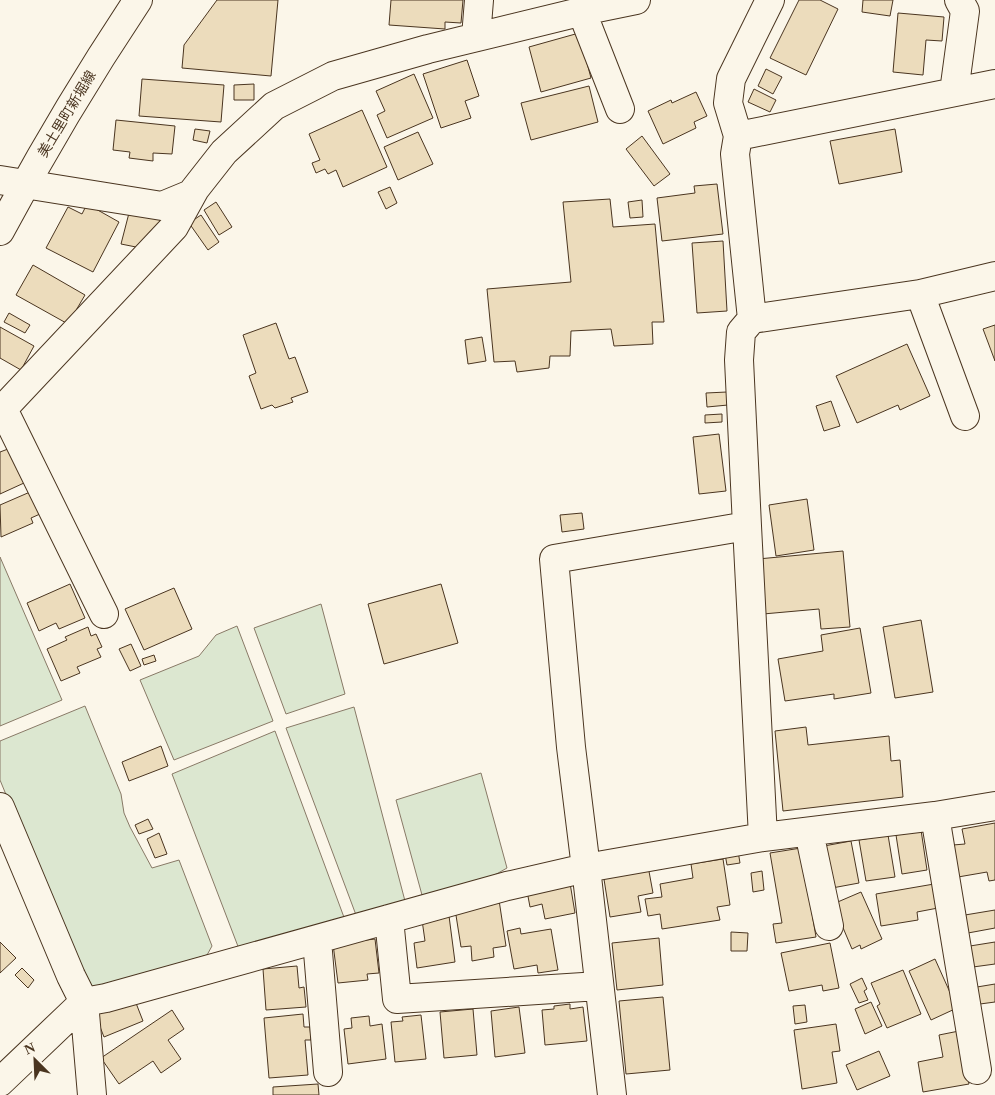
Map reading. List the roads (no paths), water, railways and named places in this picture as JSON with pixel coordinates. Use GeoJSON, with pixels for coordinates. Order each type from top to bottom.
{"type":"FeatureCollection","features":[{"type":"Feature","properties":{"kind":"street","name":"美土里町新堀線"},"geometry":{"type":"LineString","coordinates":[[0,231],[12,183],[138,0]]}},
{"type":"Feature","properties":{"kind":"street"},"geometry":{"type":"LineString","coordinates":[[476,37],[479,0]]}},
{"type":"Feature","properties":{"kind":"street"},"geometry":{"type":"LineString","coordinates":[[12,183],[162,206],[191,194],[224,152],[274,106],[333,76],[476,37],[636,0]]}},
{"type":"Feature","properties":{"kind":"street"},"geometry":{"type":"LineString","coordinates":[[752,319],[735,154],[738,136],[728,103],[731,79],[770,0]]}},
{"type":"Feature","properties":{"kind":"street"},"geometry":{"type":"LineString","coordinates":[[954,92],[965,12],[959,0]]}},
{"type":"Feature","properties":{"kind":"street"},"geometry":{"type":"LineString","coordinates":[[582,12],[620,109]]}},
{"type":"Feature","properties":{"kind":"street"},"geometry":{"type":"LineString","coordinates":[[738,136],[995,84]]}},
{"type":"Feature","properties":{"kind":"street"},"geometry":{"type":"LineString","coordinates":[[104,614],[2,410],[174,227],[195,189]]}},
{"type":"Feature","properties":{"kind":"street"},"geometry":{"type":"LineString","coordinates":[[763,837],[739,360],[741,332],[752,319],[920,294],[995,276]]}},
{"type":"Feature","properties":{"kind":"street"},"geometry":{"type":"LineString","coordinates":[[920,294],[965,416]]}},
{"type":"Feature","properties":{"kind":"street"},"geometry":{"type":"LineString","coordinates":[[612,1095],[570,747],[554,559],[747,526]]}},
{"type":"Feature","properties":{"kind":"street"},"geometry":{"type":"LineString","coordinates":[[0,1082],[84,1002],[106,998],[507,886],[586,868],[763,837],[935,816],[995,806]]}},
{"type":"Feature","properties":{"kind":"street"},"geometry":{"type":"LineString","coordinates":[[0,807],[71,976],[84,1002],[92,1095]]}},
{"type":"Feature","properties":{"kind":"street"},"geometry":{"type":"LineString","coordinates":[[935,816],[977,1070]]}},
{"type":"Feature","properties":{"kind":"street"},"geometry":{"type":"LineString","coordinates":[[809,832],[829,926]]}},
{"type":"Feature","properties":{"kind":"street"},"geometry":{"type":"LineString","coordinates":[[390,919],[397,999],[600,986]]}},
{"type":"Feature","properties":{"kind":"street"},"geometry":{"type":"LineString","coordinates":[[317,940],[328,1072]]}}]}
